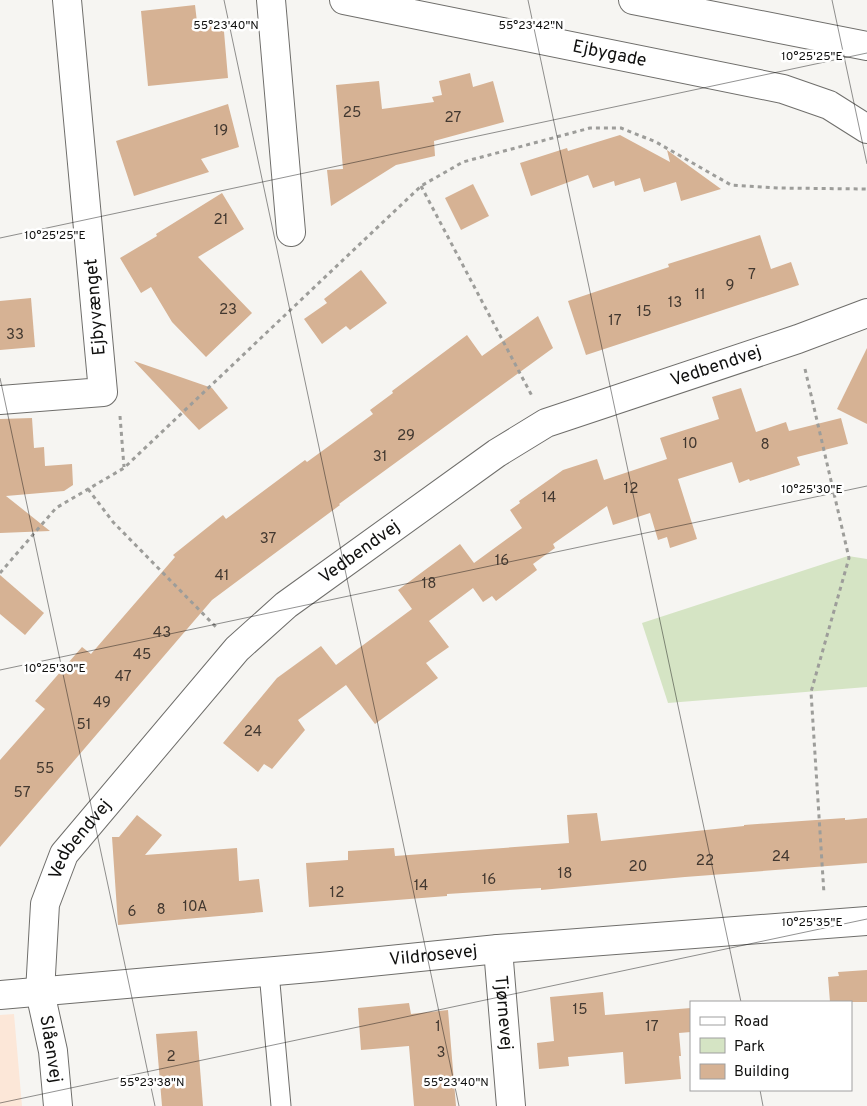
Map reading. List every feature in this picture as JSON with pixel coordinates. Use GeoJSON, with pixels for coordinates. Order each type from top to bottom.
{"type":"FeatureCollection","features":[{"type":"Feature","properties":{"kind":"street","name":"Ejbyvænget"},"geometry":{"type":"LineString","coordinates":[[67,0],[103,392]]}},
{"type":"Feature","properties":{"kind":"street"},"geometry":{"type":"LineString","coordinates":[[271,0],[292,232]]}},
{"type":"Feature","properties":{"kind":"street","name":"Ejbygade"},"geometry":{"type":"LineString","coordinates":[[344,0],[783,89],[829,104],[867,129]]}},
{"type":"Feature","properties":{"kind":"street"},"geometry":{"type":"LineString","coordinates":[[633,0],[867,46]]}},
{"type":"Feature","properties":{"kind":"street","name":"Vedbendvej"},"geometry":{"type":"LineString","coordinates":[[40,992],[45,904],[64,854],[237,649],[286,605],[497,453],[546,423],[798,339],[867,313]]}},
{"type":"Feature","properties":{"kind":"street"},"geometry":{"type":"LineString","coordinates":[[0,400],[103,392]]}},
{"type":"Feature","properties":{"kind":"street","name":"Vildrosevej"},"geometry":{"type":"LineString","coordinates":[[0,995],[498,950],[867,921]]}},
{"type":"Feature","properties":{"kind":"street","name":"Tjørnevej"},"geometry":{"type":"LineString","coordinates":[[498,950],[511,1106]]}},
{"type":"Feature","properties":{"kind":"street","name":"Slåenvej"},"geometry":{"type":"LineString","coordinates":[[40,992],[53,1051],[58,1106]]}},
{"type":"Feature","properties":{"kind":"lane"},"geometry":{"type":"LineString","coordinates":[[269,972],[281,1106]]}},
{"type":"Feature","properties":{"kind":"path"},"geometry":{"type":"LineString","coordinates":[[0,573],[56,508],[124,468],[421,186],[463,162],[590,128],[621,128],[656,142],[731,185],[778,188],[867,189]]}},
{"type":"Feature","properties":{"kind":"path"},"geometry":{"type":"LineString","coordinates":[[421,186],[546,423]]}},
{"type":"Feature","properties":{"kind":"path"},"geometry":{"type":"LineString","coordinates":[[798,339],[849,558],[811,692],[826,925]]}},
{"type":"Feature","properties":{"kind":"path"},"geometry":{"type":"LineString","coordinates":[[103,392],[120,412],[124,468]]}},
{"type":"Feature","properties":{"kind":"path"},"geometry":{"type":"LineString","coordinates":[[88,489],[113,522],[237,649]]}},
{"type":"Feature","properties":{"kind":"shaded area"},"geometry":{"type":"Polygon","coordinates":[[[14,1014],[22,1106],[0,1106],[0,1015],[14,1014]]]}},
{"type":"Feature","properties":{"kind":"green space"},"geometry":{"type":"Polygon","coordinates":[[[848,556],[867,559],[867,687],[668,703],[642,623],[848,556]]]}},
{"type":"Feature","properties":{"kind":"building"},"geometry":{"type":"Polygon","coordinates":[[[195,5],[197,22],[223,20],[228,78],[148,86],[141,11],[195,5]]]}},
{"type":"Feature","properties":{"kind":"building"},"geometry":{"type":"Polygon","coordinates":[[[470,73],[473,87],[493,81],[504,122],[434,141],[435,156],[396,165],[331,206],[327,170],[343,169],[336,85],[379,81],[382,109],[434,102],[432,97],[442,95],[439,81],[470,73]]]}},
{"type":"Feature","properties":{"kind":"building"},"geometry":{"type":"Polygon","coordinates":[[[228,104],[239,147],[201,159],[209,172],[134,196],[116,141],[228,104]]]}},
{"type":"Feature","properties":{"kind":"building"},"geometry":{"type":"Polygon","coordinates":[[[620,135],[670,162],[667,150],[721,189],[681,201],[676,182],[644,192],[640,178],[615,186],[614,181],[593,188],[588,175],[531,196],[520,163],[567,148],[568,151],[620,135]]]}},
{"type":"Feature","properties":{"kind":"building"},"geometry":{"type":"Polygon","coordinates":[[[473,184],[489,216],[461,230],[445,198],[473,184]]]}},
{"type":"Feature","properties":{"kind":"building"},"geometry":{"type":"Polygon","coordinates":[[[222,193],[244,229],[198,257],[252,313],[206,357],[172,322],[151,287],[141,293],[120,258],[222,193]]]}},
{"type":"Feature","properties":{"kind":"building"},"geometry":{"type":"Polygon","coordinates":[[[760,235],[771,269],[791,262],[799,285],[586,355],[568,301],[669,267],[668,264],[760,235]]]}},
{"type":"Feature","properties":{"kind":"building"},"geometry":{"type":"Polygon","coordinates":[[[361,270],[387,303],[350,330],[346,326],[322,344],[304,319],[327,303],[324,299],[361,270]]]}},
{"type":"Feature","properties":{"kind":"building"},"geometry":{"type":"Polygon","coordinates":[[[31,298],[35,347],[0,350],[0,301],[31,298]]]}},
{"type":"Feature","properties":{"kind":"building"},"geometry":{"type":"Polygon","coordinates":[[[538,316],[553,348],[339,504],[212,600],[0,847],[0,760],[45,709],[35,701],[82,647],[91,654],[175,557],[173,555],[223,515],[226,519],[305,460],[307,462],[373,414],[370,410],[393,393],[392,391],[467,335],[482,356],[538,316]]]}},
{"type":"Feature","properties":{"kind":"building"},"geometry":{"type":"Polygon","coordinates":[[[867,348],[867,424],[837,409],[867,348]]]}},
{"type":"Feature","properties":{"kind":"building"},"geometry":{"type":"Polygon","coordinates":[[[134,361],[212,388],[228,408],[199,430],[134,361]]]}},
{"type":"Feature","properties":{"kind":"building"},"geometry":{"type":"Polygon","coordinates":[[[741,388],[756,432],[786,422],[789,431],[841,418],[848,444],[797,457],[800,465],[750,481],[749,479],[739,483],[732,462],[678,479],[697,539],[670,548],[667,537],[658,540],[650,513],[613,525],[607,506],[553,544],[555,548],[533,564],[537,570],[496,601],[492,596],[483,602],[473,588],[429,621],[449,647],[426,663],[438,678],[375,724],[346,685],[298,720],[305,730],[272,769],[264,764],[258,772],[223,743],[277,678],[321,646],[336,665],[412,609],[398,590],[460,544],[474,563],[522,528],[510,510],[520,503],[519,501],[563,470],[597,459],[604,480],[667,459],[660,438],[719,419],[712,397],[741,388]]]}},
{"type":"Feature","properties":{"kind":"building"},"geometry":{"type":"Polygon","coordinates":[[[32,418],[34,448],[44,447],[45,466],[72,464],[73,485],[64,491],[6,496],[50,531],[0,533],[0,419],[32,418]]]}},
{"type":"Feature","properties":{"kind":"building"},"geometry":{"type":"Polygon","coordinates":[[[0,575],[44,613],[25,635],[0,614],[0,575]]]}},
{"type":"Feature","properties":{"kind":"building"},"geometry":{"type":"Polygon","coordinates":[[[597,813],[601,841],[744,825],[867,818],[867,863],[541,890],[541,888],[447,894],[447,896],[309,907],[306,863],[348,860],[348,851],[394,848],[395,856],[569,843],[567,815],[597,813]]]}},
{"type":"Feature","properties":{"kind":"building"},"geometry":{"type":"Polygon","coordinates":[[[137,815],[162,835],[145,855],[237,848],[239,881],[259,879],[263,912],[118,925],[112,837],[119,837],[137,815]]]}},
{"type":"Feature","properties":{"kind":"building"},"geometry":{"type":"Polygon","coordinates":[[[867,970],[867,1002],[830,1001],[828,977],[839,976],[838,972],[867,970]]]}},
{"type":"Feature","properties":{"kind":"building"},"geometry":{"type":"Polygon","coordinates":[[[603,992],[605,1015],[690,1008],[690,1032],[679,1033],[681,1079],[625,1084],[623,1052],[568,1057],[569,1066],[539,1069],[537,1043],[554,1041],[550,997],[603,992]]]}},
{"type":"Feature","properties":{"kind":"building"},"geometry":{"type":"Polygon","coordinates":[[[409,1003],[411,1014],[448,1010],[456,1106],[414,1106],[409,1046],[361,1050],[358,1008],[409,1003]]]}},
{"type":"Feature","properties":{"kind":"building"},"geometry":{"type":"Polygon","coordinates":[[[197,1031],[203,1106],[162,1106],[156,1034],[197,1031]]]}}]}
